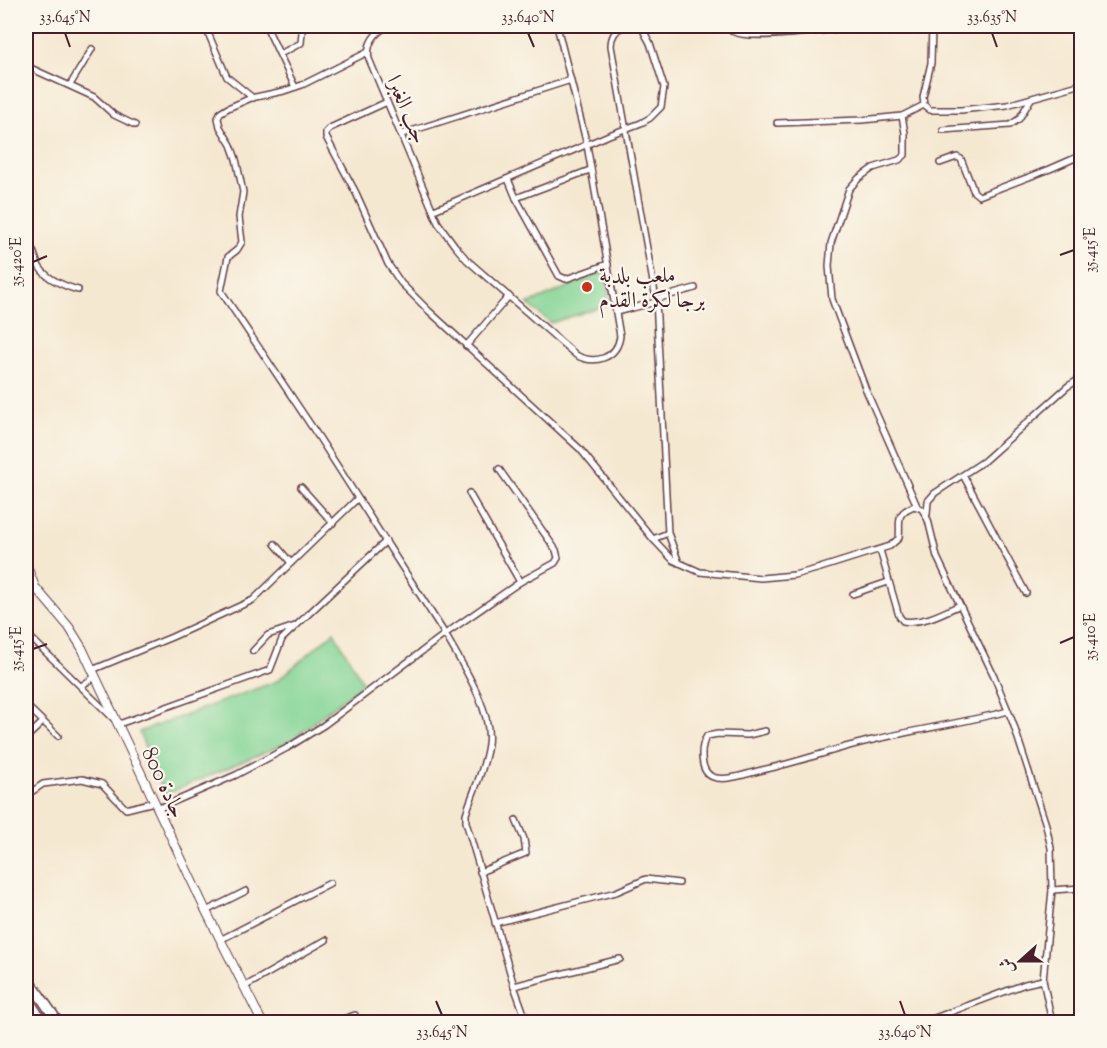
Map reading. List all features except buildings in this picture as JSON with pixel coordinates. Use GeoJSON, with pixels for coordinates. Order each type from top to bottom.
{"type":"FeatureCollection","features":[{"type":"Feature","properties":{"kind":"highway"},"geometry":{"type":"LineString","coordinates":[[26,976],[58,1023]]}},
{"type":"Feature","properties":{"kind":"highway"},"geometry":{"type":"LineString","coordinates":[[26,997],[43,1023]]}},
{"type":"Feature","properties":{"kind":"highway"},"geometry":{"type":"LineString","coordinates":[[26,1013],[31,1023]]}},
{"type":"Feature","properties":{"kind":"main road","name":"جادة 800"},"geometry":{"type":"LineString","coordinates":[[26,564],[28,580],[69,627],[94,673],[155,805],[262,1023]]}},
{"type":"Feature","properties":{"kind":"street"},"geometry":{"type":"LineString","coordinates":[[205,26],[227,77],[253,98]]}},
{"type":"Feature","properties":{"kind":"street"},"geometry":{"type":"LineString","coordinates":[[266,26],[295,87]]}},
{"type":"Feature","properties":{"kind":"street"},"geometry":{"type":"LineString","coordinates":[[280,54],[301,43],[300,26]]}},
{"type":"Feature","properties":{"kind":"street","name":"جب الغبرا"},"geometry":{"type":"LineString","coordinates":[[385,26],[374,37],[368,52],[438,223],[455,246],[576,355],[588,360],[606,357],[617,348],[620,336],[617,312]]}},
{"type":"Feature","properties":{"kind":"street"},"geometry":{"type":"LineString","coordinates":[[557,26],[587,145],[617,312],[695,288]]}},
{"type":"Feature","properties":{"kind":"street"},"geometry":{"type":"LineString","coordinates":[[624,26],[615,33],[611,41],[656,301],[668,532],[679,563]]}},
{"type":"Feature","properties":{"kind":"street"},"geometry":{"type":"LineString","coordinates":[[434,210],[650,118],[661,107],[664,87],[650,43],[638,26]]}},
{"type":"Feature","properties":{"kind":"street"},"geometry":{"type":"LineString","coordinates":[[727,26],[737,33],[769,35],[858,26]]}},
{"type":"Feature","properties":{"kind":"street"},"geometry":{"type":"LineString","coordinates":[[932,26],[932,63],[923,97],[924,105],[930,110],[961,110],[1007,105],[1082,84]]}},
{"type":"Feature","properties":{"kind":"street"},"geometry":{"type":"LineString","coordinates":[[70,86],[92,49]]}},
{"type":"Feature","properties":{"kind":"street"},"geometry":{"type":"LineString","coordinates":[[368,52],[295,87],[253,98],[220,113],[219,127],[231,145],[243,192],[239,217],[242,242],[237,250],[228,257],[221,292],[386,541],[445,634],[476,693],[488,726],[489,742],[466,819],[514,986],[527,1023]]}},
{"type":"Feature","properties":{"kind":"street"},"geometry":{"type":"LineString","coordinates":[[26,66],[94,97],[114,115],[135,125]]}},
{"type":"Feature","properties":{"kind":"street"},"geometry":{"type":"LineString","coordinates":[[402,134],[571,80]]}},
{"type":"Feature","properties":{"kind":"street"},"geometry":{"type":"LineString","coordinates":[[943,130],[1010,125],[1019,119],[1031,99]]}},
{"type":"Feature","properties":{"kind":"street"},"geometry":{"type":"LineString","coordinates":[[387,102],[330,128],[326,132],[326,137],[356,193],[388,264],[409,291],[466,346],[580,449],[653,539],[673,560],[692,570],[710,574],[761,578],[794,575],[880,550],[898,540],[900,536],[899,517],[905,510],[917,506]]}},
{"type":"Feature","properties":{"kind":"street"},"geometry":{"type":"LineString","coordinates":[[777,123],[902,116],[924,105]]}},
{"type":"Feature","properties":{"kind":"street"},"geometry":{"type":"LineString","coordinates":[[902,116],[905,133],[904,155],[899,160],[873,168],[849,189],[831,243],[829,266],[832,299],[866,390],[917,506],[922,508],[926,516],[937,557],[1008,711],[1048,835],[1052,890],[1043,980],[1052,1023]]}},
{"type":"Feature","properties":{"kind":"street"},"geometry":{"type":"LineString","coordinates":[[940,163],[957,157],[961,159],[974,192],[979,196],[1082,155]]}},
{"type":"Feature","properties":{"kind":"street"},"geometry":{"type":"LineString","coordinates":[[516,198],[590,170]]}},
{"type":"Feature","properties":{"kind":"street"},"geometry":{"type":"LineString","coordinates":[[508,179],[559,276],[566,279],[608,264]]}},
{"type":"Feature","properties":{"kind":"street"},"geometry":{"type":"LineString","coordinates":[[26,205],[27,244],[33,249],[43,271],[58,282],[78,290]]}},
{"type":"Feature","properties":{"kind":"street"},"geometry":{"type":"LineString","coordinates":[[466,346],[509,296]]}},
{"type":"Feature","properties":{"kind":"street"},"geometry":{"type":"LineString","coordinates":[[926,516],[927,503],[941,488],[963,476],[999,448],[1068,386],[1082,378]]}},
{"type":"Feature","properties":{"kind":"street"},"geometry":{"type":"LineString","coordinates":[[27,795],[43,784],[82,779],[102,784],[123,808],[155,805],[236,775],[324,725],[445,634],[520,582],[555,563],[558,555],[499,469]]}},
{"type":"Feature","properties":{"kind":"street"},"geometry":{"type":"LineString","coordinates":[[963,476],[1026,593]]}},
{"type":"Feature","properties":{"kind":"street"},"geometry":{"type":"LineString","coordinates":[[302,487],[333,523]]}},
{"type":"Feature","properties":{"kind":"street"},"geometry":{"type":"LineString","coordinates":[[469,493],[520,582]]}},
{"type":"Feature","properties":{"kind":"street"},"geometry":{"type":"LineString","coordinates":[[81,686],[94,673],[253,600],[357,498]]}},
{"type":"Feature","properties":{"kind":"street"},"geometry":{"type":"LineString","coordinates":[[653,539],[668,532]]}},
{"type":"Feature","properties":{"kind":"street"},"geometry":{"type":"LineString","coordinates":[[26,633],[119,724],[268,671],[272,668],[280,642],[386,541]]}},
{"type":"Feature","properties":{"kind":"street"},"geometry":{"type":"LineString","coordinates":[[275,544],[291,563]]}},
{"type":"Feature","properties":{"kind":"street"},"geometry":{"type":"LineString","coordinates":[[880,550],[899,616],[903,621],[917,621],[933,617],[960,604]]}},
{"type":"Feature","properties":{"kind":"street"},"geometry":{"type":"LineString","coordinates":[[853,594],[888,582]]}},
{"type":"Feature","properties":{"kind":"street"},"geometry":{"type":"LineString","coordinates":[[253,651],[273,632],[300,624]]}},
{"type":"Feature","properties":{"kind":"street"},"geometry":{"type":"LineString","coordinates":[[26,705],[58,736]]}},
{"type":"Feature","properties":{"kind":"street"},"geometry":{"type":"LineString","coordinates":[[765,731],[748,735],[707,736],[702,752],[703,763],[708,774],[714,778],[727,777],[776,767],[871,740],[1008,711]]}},
{"type":"Feature","properties":{"kind":"street"},"geometry":{"type":"LineString","coordinates":[[26,738],[43,722]]}},
{"type":"Feature","properties":{"kind":"street"},"geometry":{"type":"LineString","coordinates":[[480,872],[525,853],[524,839],[516,820]]}},
{"type":"Feature","properties":{"kind":"street"},"geometry":{"type":"LineString","coordinates":[[495,922],[616,892],[646,879],[679,883]]}},
{"type":"Feature","properties":{"kind":"street"},"geometry":{"type":"LineString","coordinates":[[220,940],[330,883]]}},
{"type":"Feature","properties":{"kind":"street"},"geometry":{"type":"LineString","coordinates":[[1052,890],[1082,888]]}},
{"type":"Feature","properties":{"kind":"street"},"geometry":{"type":"LineString","coordinates":[[206,911],[246,891]]}},
{"type":"Feature","properties":{"kind":"street"},"geometry":{"type":"LineString","coordinates":[[244,987],[326,940]]}},
{"type":"Feature","properties":{"kind":"street"},"geometry":{"type":"LineString","coordinates":[[514,986],[620,959]]}},
{"type":"Feature","properties":{"kind":"street"},"geometry":{"type":"LineString","coordinates":[[924,1023],[1025,984],[1043,980]]}},
{"type":"Feature","properties":{"kind":"street"},"geometry":{"type":"LineString","coordinates":[[334,1023],[355,1015]]}},
{"type":"Feature","properties":{"kind":"green space","name":"ملعب بلدبة برجا لكرة القدم"},"geometry":{"type":"Polygon","coordinates":[[[605,271],[610,304],[551,323],[528,304],[605,271]]]}},
{"type":"Feature","properties":{"kind":"green space"},"geometry":{"type":"Polygon","coordinates":[[[334,632],[363,683],[289,742],[164,795],[139,732],[277,681],[334,632]]]}},
{"type":"Feature","properties":{"kind":"place","name":"ملعب بلدبة برجا لكرة القدم"},"geometry":{"type":"Point","coordinates":[587,287]}}]}
